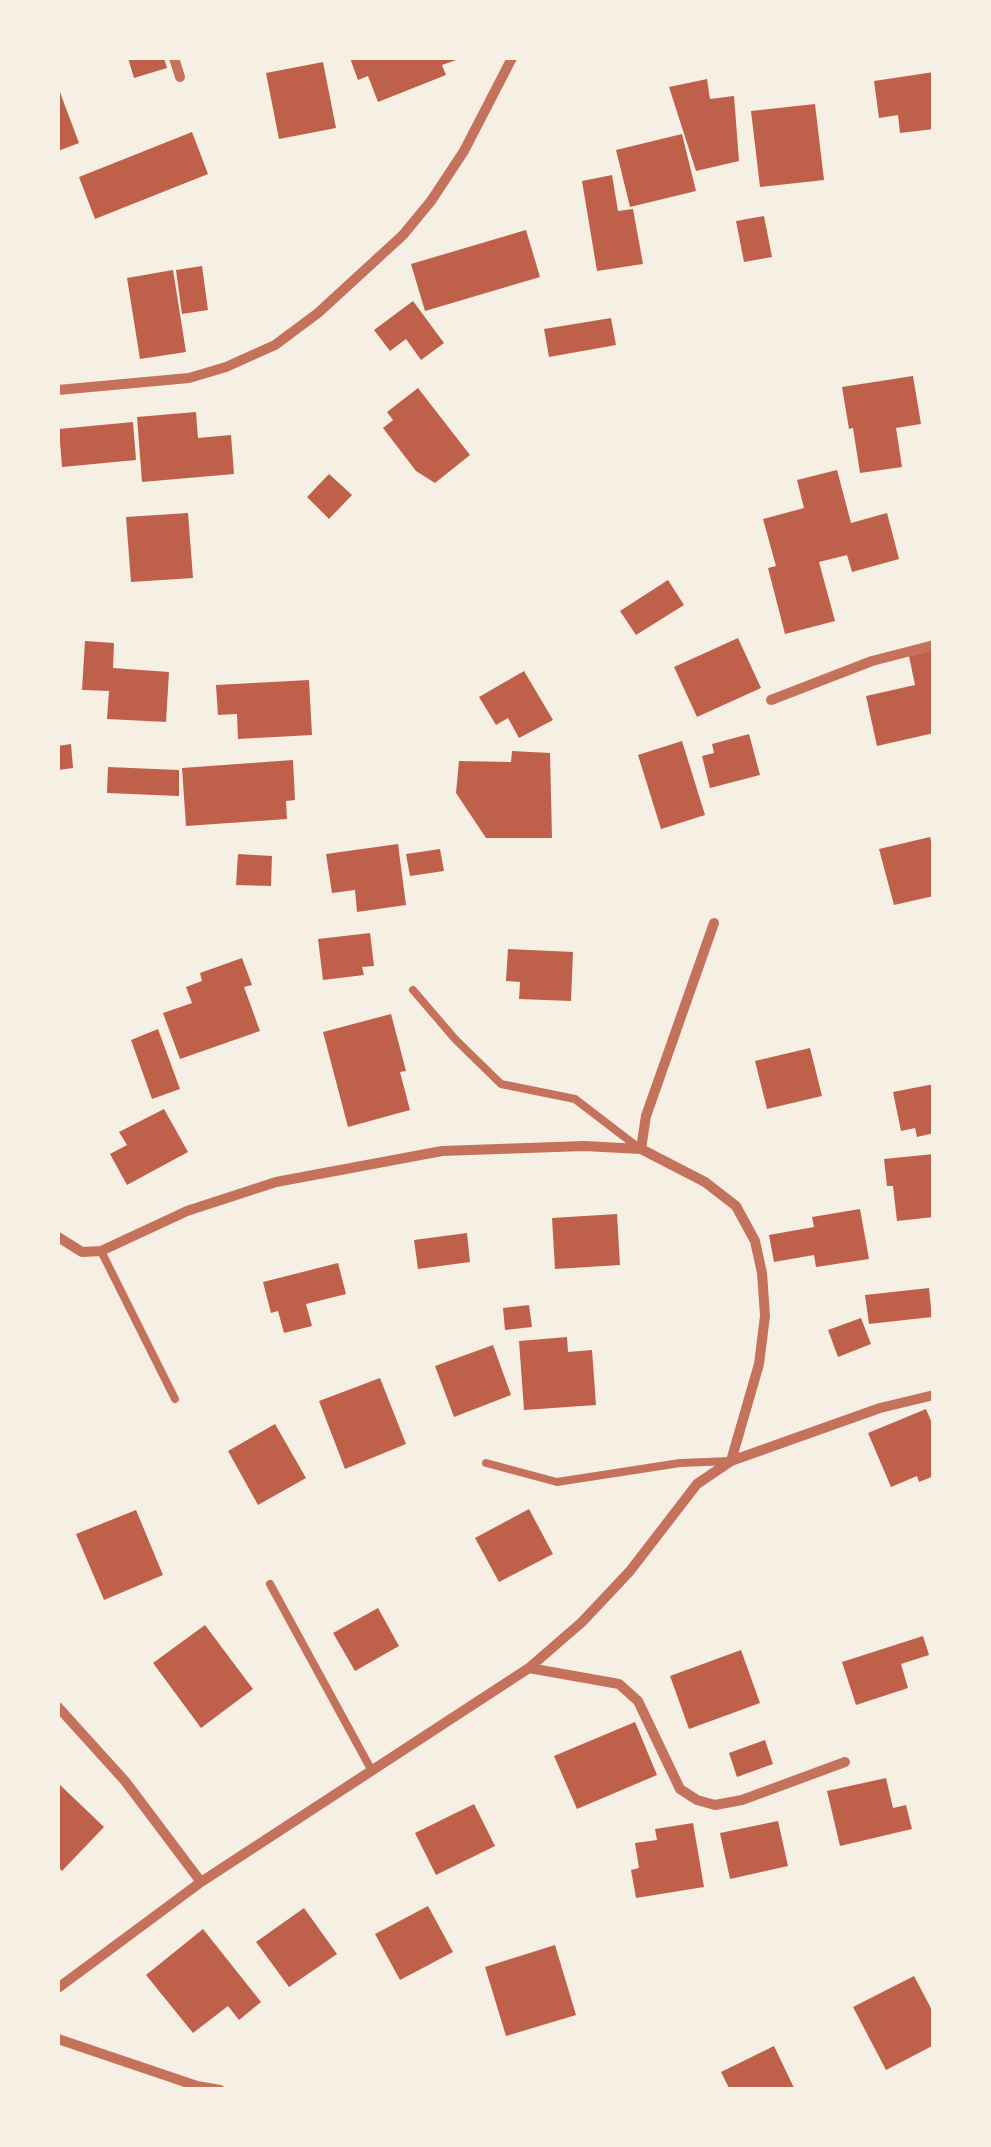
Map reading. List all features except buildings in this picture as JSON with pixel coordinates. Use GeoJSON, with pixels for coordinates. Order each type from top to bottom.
{"type":"FeatureCollection","features":[{"type":"Feature","properties":{"kind":"street"},"geometry":{"type":"LineString","coordinates":[[174,58],[180,77]]}},
{"type":"Feature","properties":{"kind":"street"},"geometry":{"type":"LineString","coordinates":[[58,390],[189,378],[275,345],[318,313],[389,248],[431,200],[464,151],[512,58]]}},
{"type":"Feature","properties":{"kind":"street"},"geometry":{"type":"LineString","coordinates":[[771,700],[872,661],[934,646]]}},
{"type":"Feature","properties":{"kind":"street"},"geometry":{"type":"LineString","coordinates":[[641,1149],[646,1116],[714,923]]}},
{"type":"Feature","properties":{"kind":"street"},"geometry":{"type":"LineString","coordinates":[[58,1237],[82,1252],[101,1250],[187,1210],[276,1182],[442,1151],[584,1146],[641,1149],[705,1182],[736,1206],[755,1242],[762,1274],[764,1316],[759,1364],[731,1460]]}},
{"type":"Feature","properties":{"kind":"street"},"geometry":{"type":"LineString","coordinates":[[58,1988],[201,1882],[529,1668],[582,1622],[630,1571],[698,1484],[731,1460],[880,1408],[934,1396]]}},
{"type":"Feature","properties":{"kind":"street"},"geometry":{"type":"LineString","coordinates":[[529,1668],[619,1684],[638,1701],[680,1789],[697,1800],[714,1805],[742,1800],[845,1762]]}},
{"type":"Feature","properties":{"kind":"street"},"geometry":{"type":"LineString","coordinates":[[58,1707],[125,1781],[201,1882]]}},
{"type":"Feature","properties":{"kind":"street"},"geometry":{"type":"LineString","coordinates":[[58,2038],[196,2086],[220,2090]]}},
{"type":"Feature","properties":{"kind":"lane"},"geometry":{"type":"LineString","coordinates":[[413,990],[501,1084],[575,1098],[641,1149]]}},
{"type":"Feature","properties":{"kind":"lane"},"geometry":{"type":"LineString","coordinates":[[101,1250],[175,1399]]}},
{"type":"Feature","properties":{"kind":"lane"},"geometry":{"type":"LineString","coordinates":[[486,1463],[558,1482],[680,1463],[731,1460]]}},
{"type":"Feature","properties":{"kind":"lane"},"geometry":{"type":"LineString","coordinates":[[270,1584],[372,1771]]}}]}
